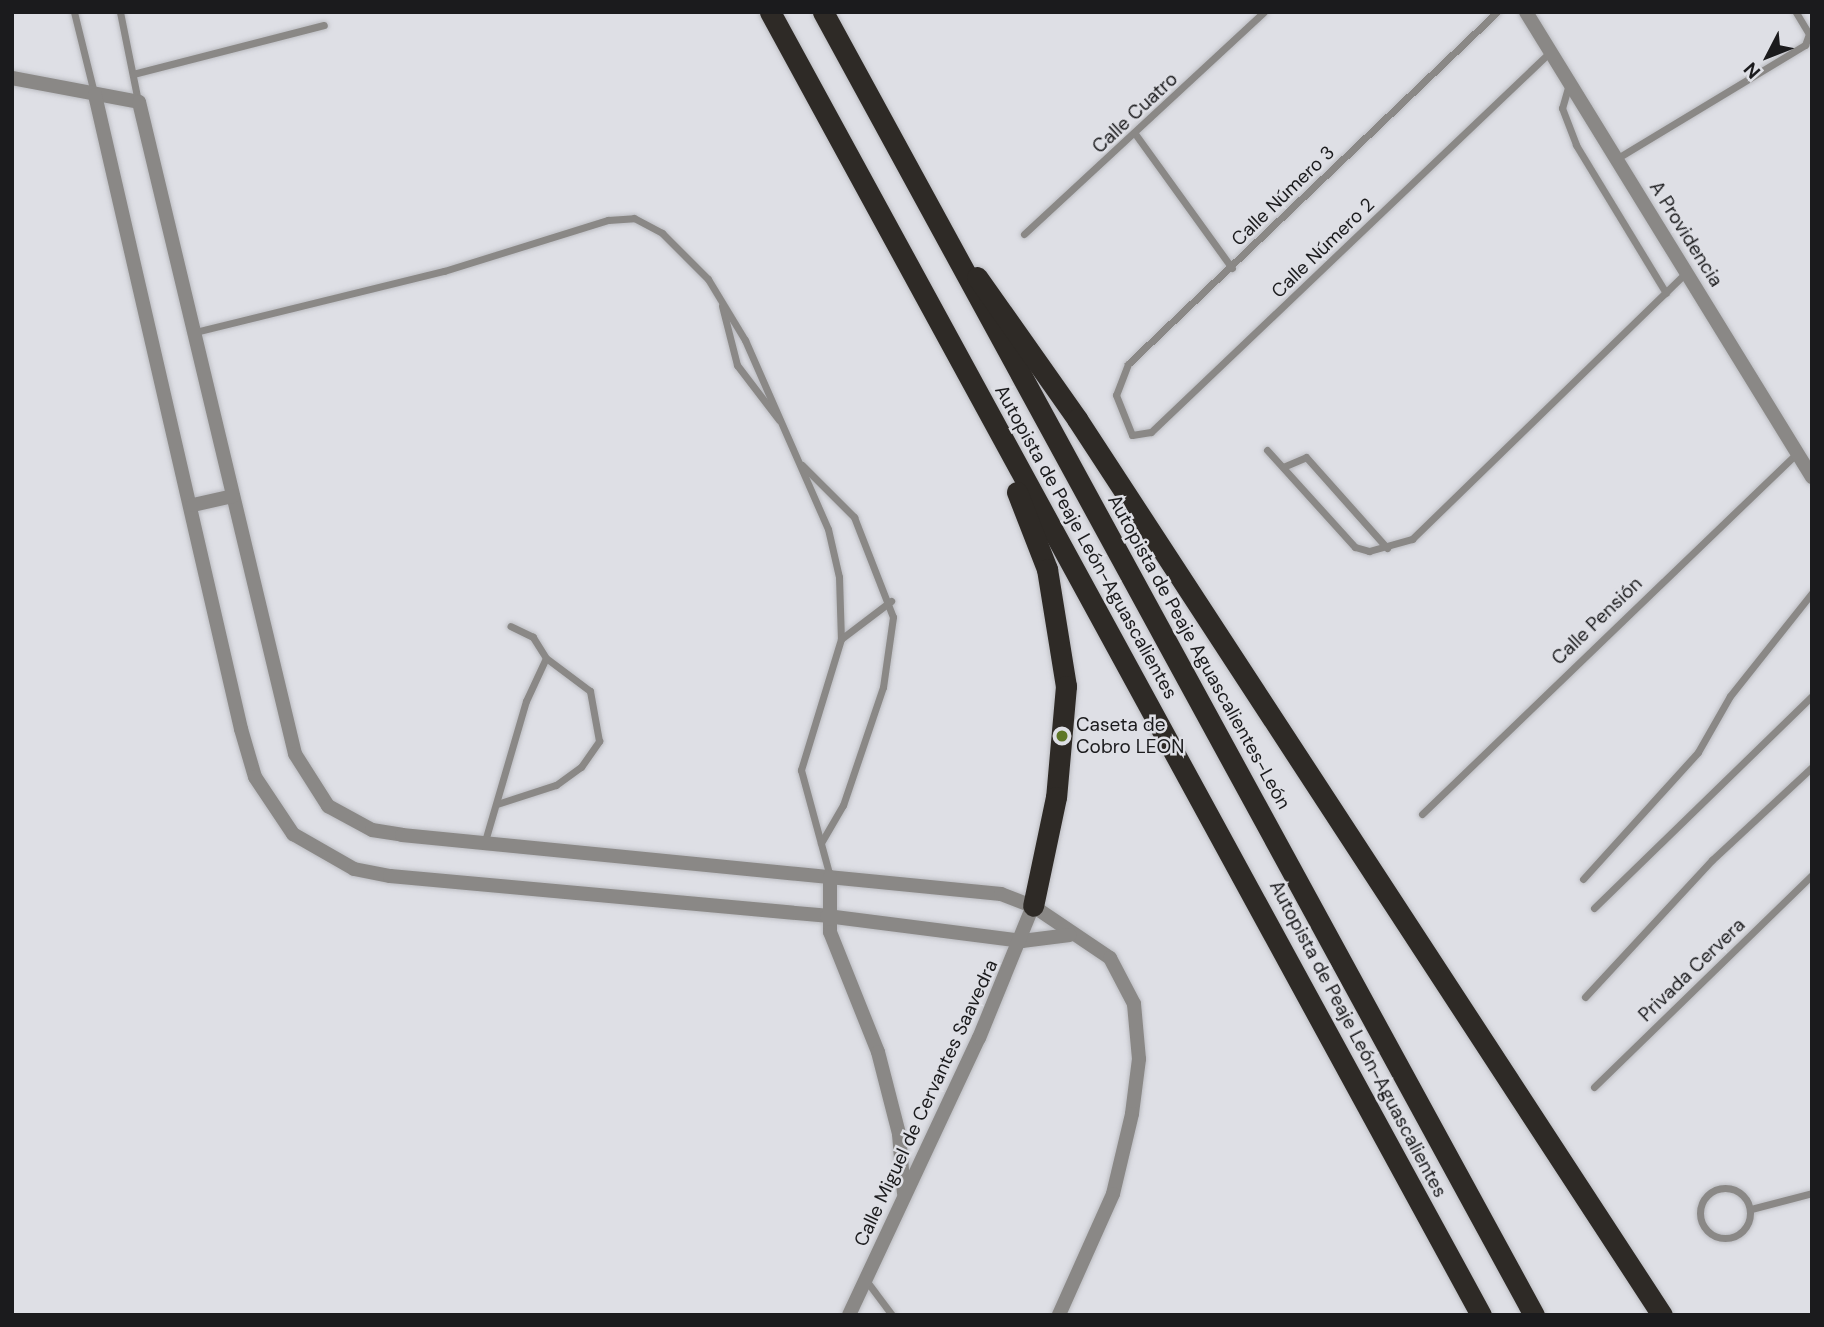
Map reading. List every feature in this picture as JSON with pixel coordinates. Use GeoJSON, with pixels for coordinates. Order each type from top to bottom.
{"type":"FeatureCollection","features":[{"type":"Feature","properties":{"kind":"highway"},"geometry":{"type":"LineString","coordinates":[[769,12],[831,155],[1028,513],[1046,569],[1066,686],[1056,797],[1033,906]]}},
{"type":"Feature","properties":{"kind":"highway","name":"Autopista de Peaje León-Aguascalientes"},"geometry":{"type":"LineString","coordinates":[[769,12],[1481,1315]]}},
{"type":"Feature","properties":{"kind":"highway","name":"Autopista de Peaje Aguascalientes-León"},"geometry":{"type":"LineString","coordinates":[[823,12],[953,257],[1534,1315]]}},
{"type":"Feature","properties":{"kind":"highway"},"geometry":{"type":"LineString","coordinates":[[953,257],[989,292],[1077,419],[1662,1315]]}},
{"type":"Feature","properties":{"kind":"street","name":"A Providencia"},"geometry":{"type":"LineString","coordinates":[[1526,12],[1812,477]]}},
{"type":"Feature","properties":{"kind":"street"},"geometry":{"type":"LineString","coordinates":[[12,78],[139,102],[295,754],[313,789],[346,819],[372,830],[1001,894],[1033,906],[1070,935],[1094,944],[1124,977],[1139,1059],[1113,1194],[1059,1315]]}},
{"type":"Feature","properties":{"kind":"street"},"geometry":{"type":"LineString","coordinates":[[95,95],[255,777],[293,834],[320,853],[390,876],[827,916],[1022,941],[1070,935]]}},
{"type":"Feature","properties":{"kind":"street"},"geometry":{"type":"LineString","coordinates":[[192,505],[233,496]]}},
{"type":"Feature","properties":{"kind":"street"},"geometry":{"type":"LineString","coordinates":[[830,877],[827,916],[878,1052],[899,1134],[904,1194]]}},
{"type":"Feature","properties":{"kind":"street","name":"Calle Miguel de Cervantes Saavedra"},"geometry":{"type":"LineString","coordinates":[[849,1315],[1022,941],[1033,906]]}},
{"type":"Feature","properties":{"kind":"lane"},"geometry":{"type":"LineString","coordinates":[[74,12],[95,95]]}},
{"type":"Feature","properties":{"kind":"lane"},"geometry":{"type":"LineString","coordinates":[[120,12],[139,102]]}},
{"type":"Feature","properties":{"kind":"lane","name":"Calle Cuatro"},"geometry":{"type":"LineString","coordinates":[[1024,234],[1136,135],[1264,12]]}},
{"type":"Feature","properties":{"kind":"lane","name":"Calle Número 3"},"geometry":{"type":"LineString","coordinates":[[1118,414],[1118,385],[1128,364],[1232,268],[1497,12]]}},
{"type":"Feature","properties":{"kind":"lane"},"geometry":{"type":"LineString","coordinates":[[1615,159],[1805,45],[1809,34],[1796,12]]}},
{"type":"Feature","properties":{"kind":"lane"},"geometry":{"type":"LineString","coordinates":[[133,74],[324,25]]}},
{"type":"Feature","properties":{"kind":"lane","name":"Calle Número 2"},"geometry":{"type":"LineString","coordinates":[[1118,414],[1132,435],[1151,432],[1550,52]]}},
{"type":"Feature","properties":{"kind":"lane"},"geometry":{"type":"LineString","coordinates":[[1569,83],[1562,108],[1576,145],[1666,293]]}},
{"type":"Feature","properties":{"kind":"lane"},"geometry":{"type":"LineString","coordinates":[[1136,135],[1232,268]]}},
{"type":"Feature","properties":{"kind":"lane"},"geometry":{"type":"LineString","coordinates":[[195,332],[444,271],[622,217],[662,233],[722,302],[801,464],[839,577],[841,639],[802,760],[830,877]]}},
{"type":"Feature","properties":{"kind":"lane"},"geometry":{"type":"LineString","coordinates":[[1267,450],[1355,547],[1387,548],[1429,525],[1687,272]]}},
{"type":"Feature","properties":{"kind":"lane"},"geometry":{"type":"LineString","coordinates":[[722,302],[737,365],[756,398],[783,423]]}},
{"type":"Feature","properties":{"kind":"lane","name":"Calle Pensión"},"geometry":{"type":"LineString","coordinates":[[1422,814],[1797,453]]}},
{"type":"Feature","properties":{"kind":"lane"},"geometry":{"type":"LineString","coordinates":[[1283,467],[1306,457],[1387,548]]}},
{"type":"Feature","properties":{"kind":"lane"},"geometry":{"type":"LineString","coordinates":[[801,464],[842,498],[891,601],[894,639],[883,687],[843,805],[821,843]]}},
{"type":"Feature","properties":{"kind":"lane"},"geometry":{"type":"LineString","coordinates":[[1583,879],[1698,752],[1730,696],[1812,593]]}},
{"type":"Feature","properties":{"kind":"lane"},"geometry":{"type":"LineString","coordinates":[[841,639],[891,601]]}},
{"type":"Feature","properties":{"kind":"lane"},"geometry":{"type":"LineString","coordinates":[[498,804],[556,785],[581,767],[599,741],[590,691],[546,658],[533,637],[510,626]]}},
{"type":"Feature","properties":{"kind":"lane"},"geometry":{"type":"LineString","coordinates":[[485,841],[526,701],[546,658]]}},
{"type":"Feature","properties":{"kind":"lane"},"geometry":{"type":"LineString","coordinates":[[1594,908],[1812,696]]}},
{"type":"Feature","properties":{"kind":"lane"},"geometry":{"type":"LineString","coordinates":[[1585,998],[1712,860],[1812,767]]}},
{"type":"Feature","properties":{"kind":"lane","name":"Privada Cervera"},"geometry":{"type":"LineString","coordinates":[[1594,1087],[1812,875]]}},
{"type":"Feature","properties":{"kind":"lane"},"geometry":{"type":"LineString","coordinates":[[1721,1187],[1737,1190],[1751,1209],[1748,1224],[1729,1238],[1714,1236],[1700,1216],[1707,1194],[1721,1187]]}},
{"type":"Feature","properties":{"kind":"lane"},"geometry":{"type":"LineString","coordinates":[[1751,1209],[1812,1193]]}},
{"type":"Feature","properties":{"kind":"lane"},"geometry":{"type":"LineString","coordinates":[[865,1279],[892,1315]]}},
{"type":"Feature","properties":{"kind":"place","name":"Caseta de Cobro LEON"},"geometry":{"type":"Point","coordinates":[1062,736]}}]}
